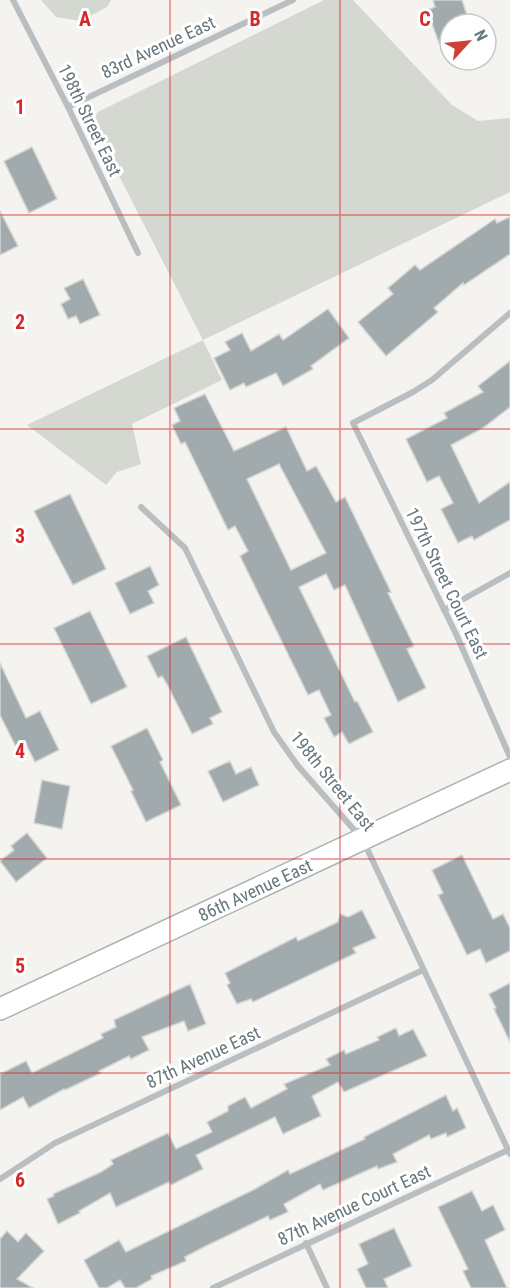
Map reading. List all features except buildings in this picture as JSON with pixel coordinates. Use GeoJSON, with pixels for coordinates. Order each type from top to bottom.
{"type":"FeatureCollection","features":[{"type":"Feature","properties":{"kind":"street","name":"198th Street East"},"geometry":{"type":"LineString","coordinates":[[13,0],[68,107],[138,253]]}},
{"type":"Feature","properties":{"kind":"street","name":"83rd Avenue East"},"geometry":{"type":"LineString","coordinates":[[68,107],[293,0]]}},
{"type":"Feature","properties":{"kind":"street","name":"197th Street Court East"},"geometry":{"type":"LineString","coordinates":[[510,313],[432,380],[353,423],[444,610],[510,757]]}},
{"type":"Feature","properties":{"kind":"street","name":"198th Street East"},"geometry":{"type":"LineString","coordinates":[[141,507],[185,548],[274,732],[298,766],[363,840],[509,1152]]}},
{"type":"Feature","properties":{"kind":"street"},"geometry":{"type":"LineString","coordinates":[[444,610],[510,573]]}},
{"type":"Feature","properties":{"kind":"street","name":"86th Avenue East"},"geometry":{"type":"LineString","coordinates":[[0,1009],[510,770]]}},
{"type":"Feature","properties":{"kind":"street","name":"87th Avenue East"},"geometry":{"type":"LineString","coordinates":[[0,1178],[55,1143],[423,970]]}},
{"type":"Feature","properties":{"kind":"street","name":"87th Avenue Court East"},"geometry":{"type":"LineString","coordinates":[[213,1288],[306,1243],[509,1152]]}},
{"type":"Feature","properties":{"kind":"street"},"geometry":{"type":"LineString","coordinates":[[306,1243],[327,1288]]}},
{"type":"Feature","properties":{"kind":"shaded area"},"geometry":{"type":"Polygon","coordinates":[[[41,0],[111,0],[107,7],[81,21],[56,17],[41,0]]]}},
{"type":"Feature","properties":{"kind":"shaded area"},"geometry":{"type":"Polygon","coordinates":[[[324,0],[353,0],[452,105],[478,121],[510,118],[510,192],[203,340],[92,123],[98,112],[324,0]]]}},
{"type":"Feature","properties":{"kind":"shaded area"},"geometry":{"type":"Polygon","coordinates":[[[203,340],[222,380],[132,424],[141,464],[117,472],[106,485],[27,425],[203,340]]]}}]}
